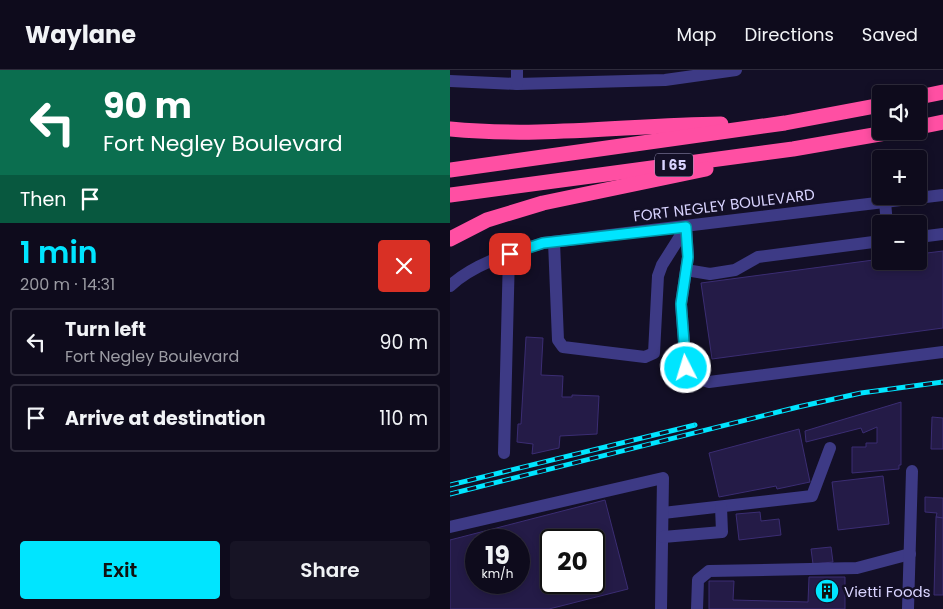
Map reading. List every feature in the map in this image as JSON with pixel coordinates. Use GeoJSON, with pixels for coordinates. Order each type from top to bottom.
{"type":"FeatureCollection","features":[{"type":"Feature","properties":{"kind":"highway"},"geometry":{"type":"LineString","coordinates":[[927,95],[943,92]]}},
{"type":"Feature","properties":{"kind":"highway","name":"I 65"},"geometry":{"type":"LineString","coordinates":[[450,170],[785,123],[872,107]]}},
{"type":"Feature","properties":{"kind":"highway"},"geometry":{"type":"LineString","coordinates":[[927,125],[943,122]]}},
{"type":"Feature","properties":{"kind":"highway"},"geometry":{"type":"LineString","coordinates":[[450,129],[502,133],[549,133],[685,124],[785,123]]}},
{"type":"Feature","properties":{"kind":"highway","name":"I 65"},"geometry":{"type":"LineString","coordinates":[[450,195],[793,149],[872,135]]}},
{"type":"Feature","properties":{"kind":"highway"},"geometry":{"type":"LineString","coordinates":[[450,238],[487,220],[543,203],[648,183],[793,149]]}},
{"type":"Feature","properties":{"kind":"street"},"geometry":{"type":"LineString","coordinates":[[517,70],[517,84]]}},
{"type":"Feature","properties":{"kind":"street"},"geometry":{"type":"LineString","coordinates":[[450,81],[517,84],[592,76],[665,75],[736,70]]}},
{"type":"Feature","properties":{"kind":"street","name":"FORT NEGLEY BOULEVARD"},"geometry":{"type":"LineString","coordinates":[[927,196],[943,194]]}},
{"type":"Feature","properties":{"kind":"street","name":"FORT NEGLEY BOULEVARD"},"geometry":{"type":"LineString","coordinates":[[450,286],[462,275],[510,254],[554,242],[872,204]]}},
{"type":"Feature","properties":{"kind":"street"},"geometry":{"type":"LineString","coordinates":[[554,242],[558,340],[563,347],[645,357],[654,353],[658,276],[662,265],[686,227]]}},
{"type":"Feature","properties":{"kind":"street"},"geometry":{"type":"LineString","coordinates":[[686,227],[688,257],[681,304],[686,368],[690,376],[699,381],[709,382],[943,352]]}},
{"type":"Feature","properties":{"kind":"street"},"geometry":{"type":"LineString","coordinates":[[927,236],[943,234]]}},
{"type":"Feature","properties":{"kind":"street"},"geometry":{"type":"LineString","coordinates":[[686,270],[710,274],[735,270],[758,257],[872,242]]}},
{"type":"Feature","properties":{"kind":"street"},"geometry":{"type":"LineString","coordinates":[[504,453],[510,254]]}},
{"type":"Feature","properties":{"kind":"street"},"geometry":{"type":"LineString","coordinates":[[663,513],[812,496],[830,448]]}},
{"type":"Feature","properties":{"kind":"street"},"geometry":{"type":"LineString","coordinates":[[908,609],[912,471]]}},
{"type":"Feature","properties":{"kind":"street"},"geometry":{"type":"LineString","coordinates":[[450,527],[663,478],[660,609]]}},
{"type":"Feature","properties":{"kind":"street"},"geometry":{"type":"LineString","coordinates":[[663,537],[722,532],[721,506]]}},
{"type":"Feature","properties":{"kind":"street"},"geometry":{"type":"LineString","coordinates":[[697,609],[698,580],[709,571],[857,568],[910,554]]}},
{"type":"Feature","properties":{"kind":"building"},"geometry":{"type":"Polygon","coordinates":[[[943,251],[943,328],[712,359],[701,283],[872,260],[872,270],[927,270],[927,253],[943,251]]]}},
{"type":"Feature","properties":{"kind":"building"},"geometry":{"type":"Polygon","coordinates":[[[526,337],[543,338],[541,375],[563,376],[562,397],[572,397],[572,395],[599,396],[597,434],[560,436],[559,448],[532,454],[533,444],[517,442],[518,424],[521,424],[526,337]]]}},
{"type":"Feature","properties":{"kind":"building"},"geometry":{"type":"Polygon","coordinates":[[[901,402],[901,465],[899,465],[899,469],[852,473],[852,447],[866,447],[866,443],[877,443],[877,427],[863,433],[861,428],[806,442],[805,431],[901,402]]]}},
{"type":"Feature","properties":{"kind":"building"},"geometry":{"type":"Polygon","coordinates":[[[932,417],[943,418],[943,449],[931,449],[932,417]]]}},
{"type":"Feature","properties":{"kind":"building"},"geometry":{"type":"Polygon","coordinates":[[[799,429],[810,482],[777,489],[776,486],[719,497],[709,453],[799,429]]]}},
{"type":"Feature","properties":{"kind":"building"},"geometry":{"type":"Polygon","coordinates":[[[883,476],[889,524],[838,530],[832,482],[883,476]]]}},
{"type":"Feature","properties":{"kind":"building"},"geometry":{"type":"Polygon","coordinates":[[[925,497],[943,498],[943,518],[936,517],[937,513],[925,512],[925,497]]]}},
{"type":"Feature","properties":{"kind":"building"},"geometry":{"type":"Polygon","coordinates":[[[605,500],[628,589],[549,609],[450,609],[450,540],[465,536],[465,594],[530,594],[530,529],[493,529],[605,500]]]}},
{"type":"Feature","properties":{"kind":"building"},"geometry":{"type":"Polygon","coordinates":[[[760,512],[761,521],[779,519],[781,535],[739,540],[736,514],[760,512]]]}},
{"type":"Feature","properties":{"kind":"building"},"geometry":{"type":"Polygon","coordinates":[[[936,517],[943,518],[943,595],[934,595],[936,517]]]}},
{"type":"Feature","properties":{"kind":"building"},"geometry":{"type":"Polygon","coordinates":[[[831,547],[833,562],[813,564],[811,549],[831,547]]]}},
{"type":"Feature","properties":{"kind":"building","name":"Vietti Foods"},"geometry":{"type":"Polygon","coordinates":[[[809,577],[845,577],[845,609],[709,609],[709,581],[734,581],[733,600],[808,602],[809,577]]]}},
{"type":"Feature","properties":{"kind":"railway"},"geometry":{"type":"LineString","coordinates":[[450,494],[798,407],[861,393],[943,382]]}},
{"type":"Feature","properties":{"kind":"railway"},"geometry":{"type":"LineString","coordinates":[[450,485],[695,425]]}},
{"type":"Feature","properties":{"kind":"place","name":"Vietti Foods"},"geometry":{"type":"Point","coordinates":[827,591]}},
{"type":"Feature","properties":{"kind":"route"},"geometry":{"type":"LineString","coordinates":[[510,254],[543,243],[686,227],[688,257],[681,304],[686,368]]}}]}
